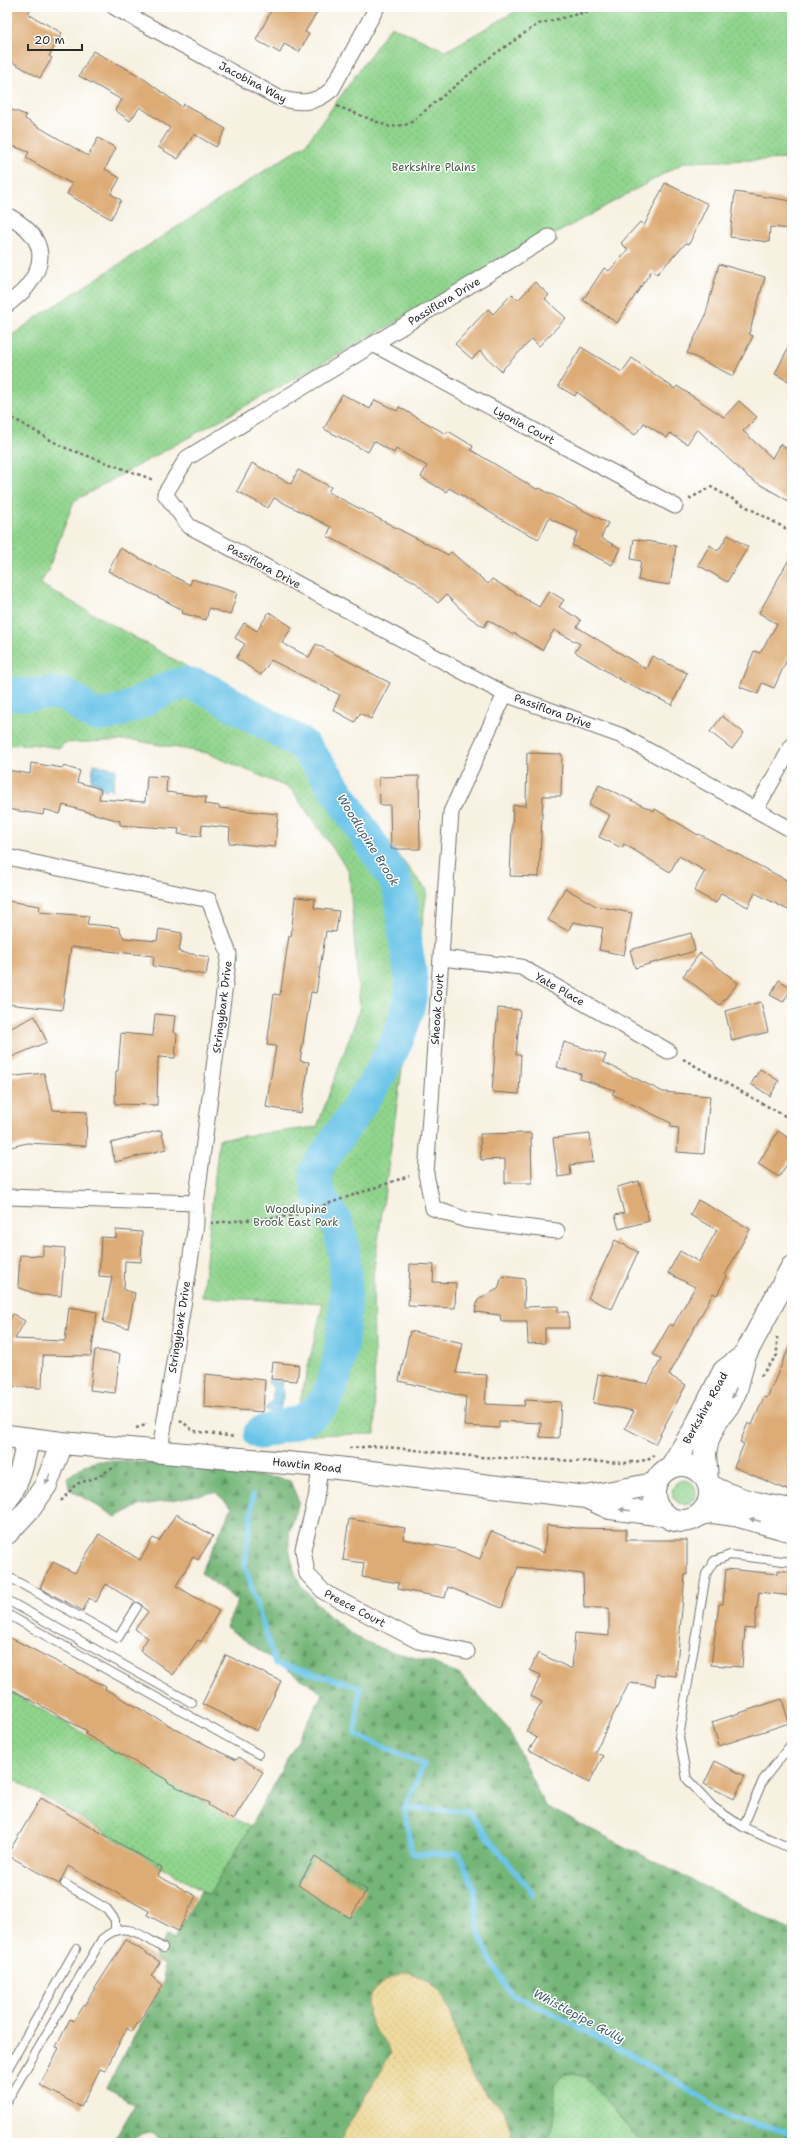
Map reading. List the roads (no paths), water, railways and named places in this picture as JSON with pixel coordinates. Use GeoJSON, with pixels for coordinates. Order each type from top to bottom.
{"type":"FeatureCollection","features":[{"type":"Feature","properties":{"kind":"main road","name":"Berkshire Road"},"geometry":{"type":"LineString","coordinates":[[708,1483],[705,1453],[708,1439],[736,1390],[744,1355],[792,1267]]}},
{"type":"Feature","properties":{"kind":"main road","name":"Berkshire Road"},"geometry":{"type":"LineString","coordinates":[[665,1459],[696,1428],[724,1371],[744,1355]]}},
{"type":"Feature","properties":{"kind":"main road","name":"Hawtin Road"},"geometry":{"type":"LineString","coordinates":[[17,1437],[62,1443],[160,1450],[320,1466],[586,1497],[654,1484]]}},
{"type":"Feature","properties":{"kind":"main road"},"geometry":{"type":"LineString","coordinates":[[7,1499],[14,1488],[23,1464],[17,1437]]}},
{"type":"Feature","properties":{"kind":"main road"},"geometry":{"type":"LineString","coordinates":[[7,1533],[31,1507],[46,1485],[62,1443]]}},
{"type":"Feature","properties":{"kind":"main road"},"geometry":{"type":"LineString","coordinates":[[708,1483],[709,1501],[700,1514],[692,1520],[682,1522],[673,1520],[664,1515],[654,1501],[654,1484],[664,1471],[665,1459],[688,1465],[702,1474],[708,1483],[725,1494],[764,1506],[792,1510]]}},
{"type":"Feature","properties":{"kind":"main road","name":"Hawtin Road"},"geometry":{"type":"LineString","coordinates":[[586,1497],[610,1508],[664,1515]]}},
{"type":"Feature","properties":{"kind":"main road"},"geometry":{"type":"LineString","coordinates":[[700,1514],[713,1512],[735,1515],[769,1524],[787,1531],[792,1531]]}},
{"type":"Feature","properties":{"kind":"street","name":"Jacobina Way"},"geometry":{"type":"LineString","coordinates":[[114,7],[277,97],[293,103],[308,103],[325,95],[332,89],[377,7]]}},
{"type":"Feature","properties":{"kind":"street"},"geometry":{"type":"LineString","coordinates":[[7,215],[20,222],[34,235],[40,253],[38,271],[29,285],[7,305]]}},
{"type":"Feature","properties":{"kind":"street","name":"Passiflora Drive"},"geometry":{"type":"LineString","coordinates":[[549,237],[187,458],[165,494],[189,526],[505,694],[622,736],[792,830]]}},
{"type":"Feature","properties":{"kind":"street","name":"Lyonia Court"},"geometry":{"type":"LineString","coordinates":[[373,344],[674,506]]}},
{"type":"Feature","properties":{"kind":"street","name":"Sheoak Court"},"geometry":{"type":"LineString","coordinates":[[505,694],[451,812],[426,1174],[433,1208],[466,1220],[557,1232]]}},
{"type":"Feature","properties":{"kind":"street"},"geometry":{"type":"LineString","coordinates":[[756,809],[792,746]]}},
{"type":"Feature","properties":{"kind":"street","name":"Stringybark Drive"},"geometry":{"type":"LineString","coordinates":[[7,857],[209,900],[229,954],[196,1203],[196,1224],[160,1450]]}},
{"type":"Feature","properties":{"kind":"street","name":"Yate Place"},"geometry":{"type":"LineString","coordinates":[[441,958],[521,967],[668,1051]]}},
{"type":"Feature","properties":{"kind":"street"},"geometry":{"type":"LineString","coordinates":[[7,1198],[196,1203]]}},
{"type":"Feature","properties":{"kind":"street","name":"Preece Court"},"geometry":{"type":"LineString","coordinates":[[320,1466],[316,1499],[303,1549],[307,1574],[324,1592],[418,1641],[467,1652]]}},
{"type":"Feature","properties":{"kind":"lane"},"geometry":{"type":"LineString","coordinates":[[792,1562],[730,1555],[714,1561],[706,1574],[679,1737],[687,1778],[713,1807],[742,1827],[792,1849]]}},
{"type":"Feature","properties":{"kind":"lane"},"geometry":{"type":"LineString","coordinates":[[7,1576],[118,1638],[137,1607]]}},
{"type":"Feature","properties":{"kind":"lane"},"geometry":{"type":"LineString","coordinates":[[7,1600],[192,1702]]}},
{"type":"Feature","properties":{"kind":"lane"},"geometry":{"type":"LineString","coordinates":[[7,1614],[258,1754]]}},
{"type":"Feature","properties":{"kind":"lane"},"geometry":{"type":"LineString","coordinates":[[742,1827],[763,1780],[792,1743]]}},
{"type":"Feature","properties":{"kind":"lane"},"geometry":{"type":"LineString","coordinates":[[65,1884],[107,1909],[115,1920],[115,1930]]}},
{"type":"Feature","properties":{"kind":"lane"},"geometry":{"type":"LineString","coordinates":[[7,2101],[102,1939],[115,1930],[128,1929],[163,1948]]}},
{"type":"Feature","properties":{"kind":"lane"},"geometry":{"type":"LineString","coordinates":[[7,2070],[76,1949]]}},
{"type":"Feature","properties":{"kind":"water"},"geometry":{"type":"Polygon","coordinates":[[[94,764],[116,769],[112,790],[108,788],[107,790],[98,788],[99,783],[91,781],[94,764]]]}},
{"type":"Feature","properties":{"kind":"water"},"geometry":{"type":"Polygon","coordinates":[[[268,1380],[282,1382],[283,1396],[279,1413],[264,1410],[273,1400],[273,1386],[268,1383],[268,1380]]]}},
{"type":"Feature","properties":{"kind":"waterway","name":"Woodlupine Brook"},"geometry":{"type":"LineString","coordinates":[[7,692],[22,695],[60,694],[71,698],[87,711],[96,715],[101,715],[123,710],[161,691],[181,684],[192,684],[210,691],[302,744],[325,773],[395,880],[398,887],[411,980],[411,994],[405,1018],[385,1064],[316,1170],[318,1191],[324,1204],[337,1224],[343,1250],[345,1272],[344,1323],[336,1373],[329,1393],[314,1413],[292,1424],[260,1433]]}},
{"type":"Feature","properties":{"kind":"waterway","name":"Woodlupine Brook"},"geometry":{"type":"LineString","coordinates":[[253,1495],[245,1566],[275,1663],[360,1687],[355,1734],[424,1765],[404,1808],[468,1812],[533,1894]]}},
{"type":"Feature","properties":{"kind":"waterway","name":"Whistlepipe Gully"},"geometry":{"type":"LineString","coordinates":[[404,1808],[412,1854],[460,1854],[475,1891],[479,1934],[494,1967],[512,1995],[551,2012],[660,2072],[733,2118],[792,2133]]}},
{"type":"Feature","properties":{"kind":"park label","name":"Berkshire Plains"},"geometry":{"type":"Point","coordinates":[434,167]}},
{"type":"Feature","properties":{"kind":"park label","name":"Woodlupine Brook East Park"},"geometry":{"type":"Point","coordinates":[296,1215]}}]}
